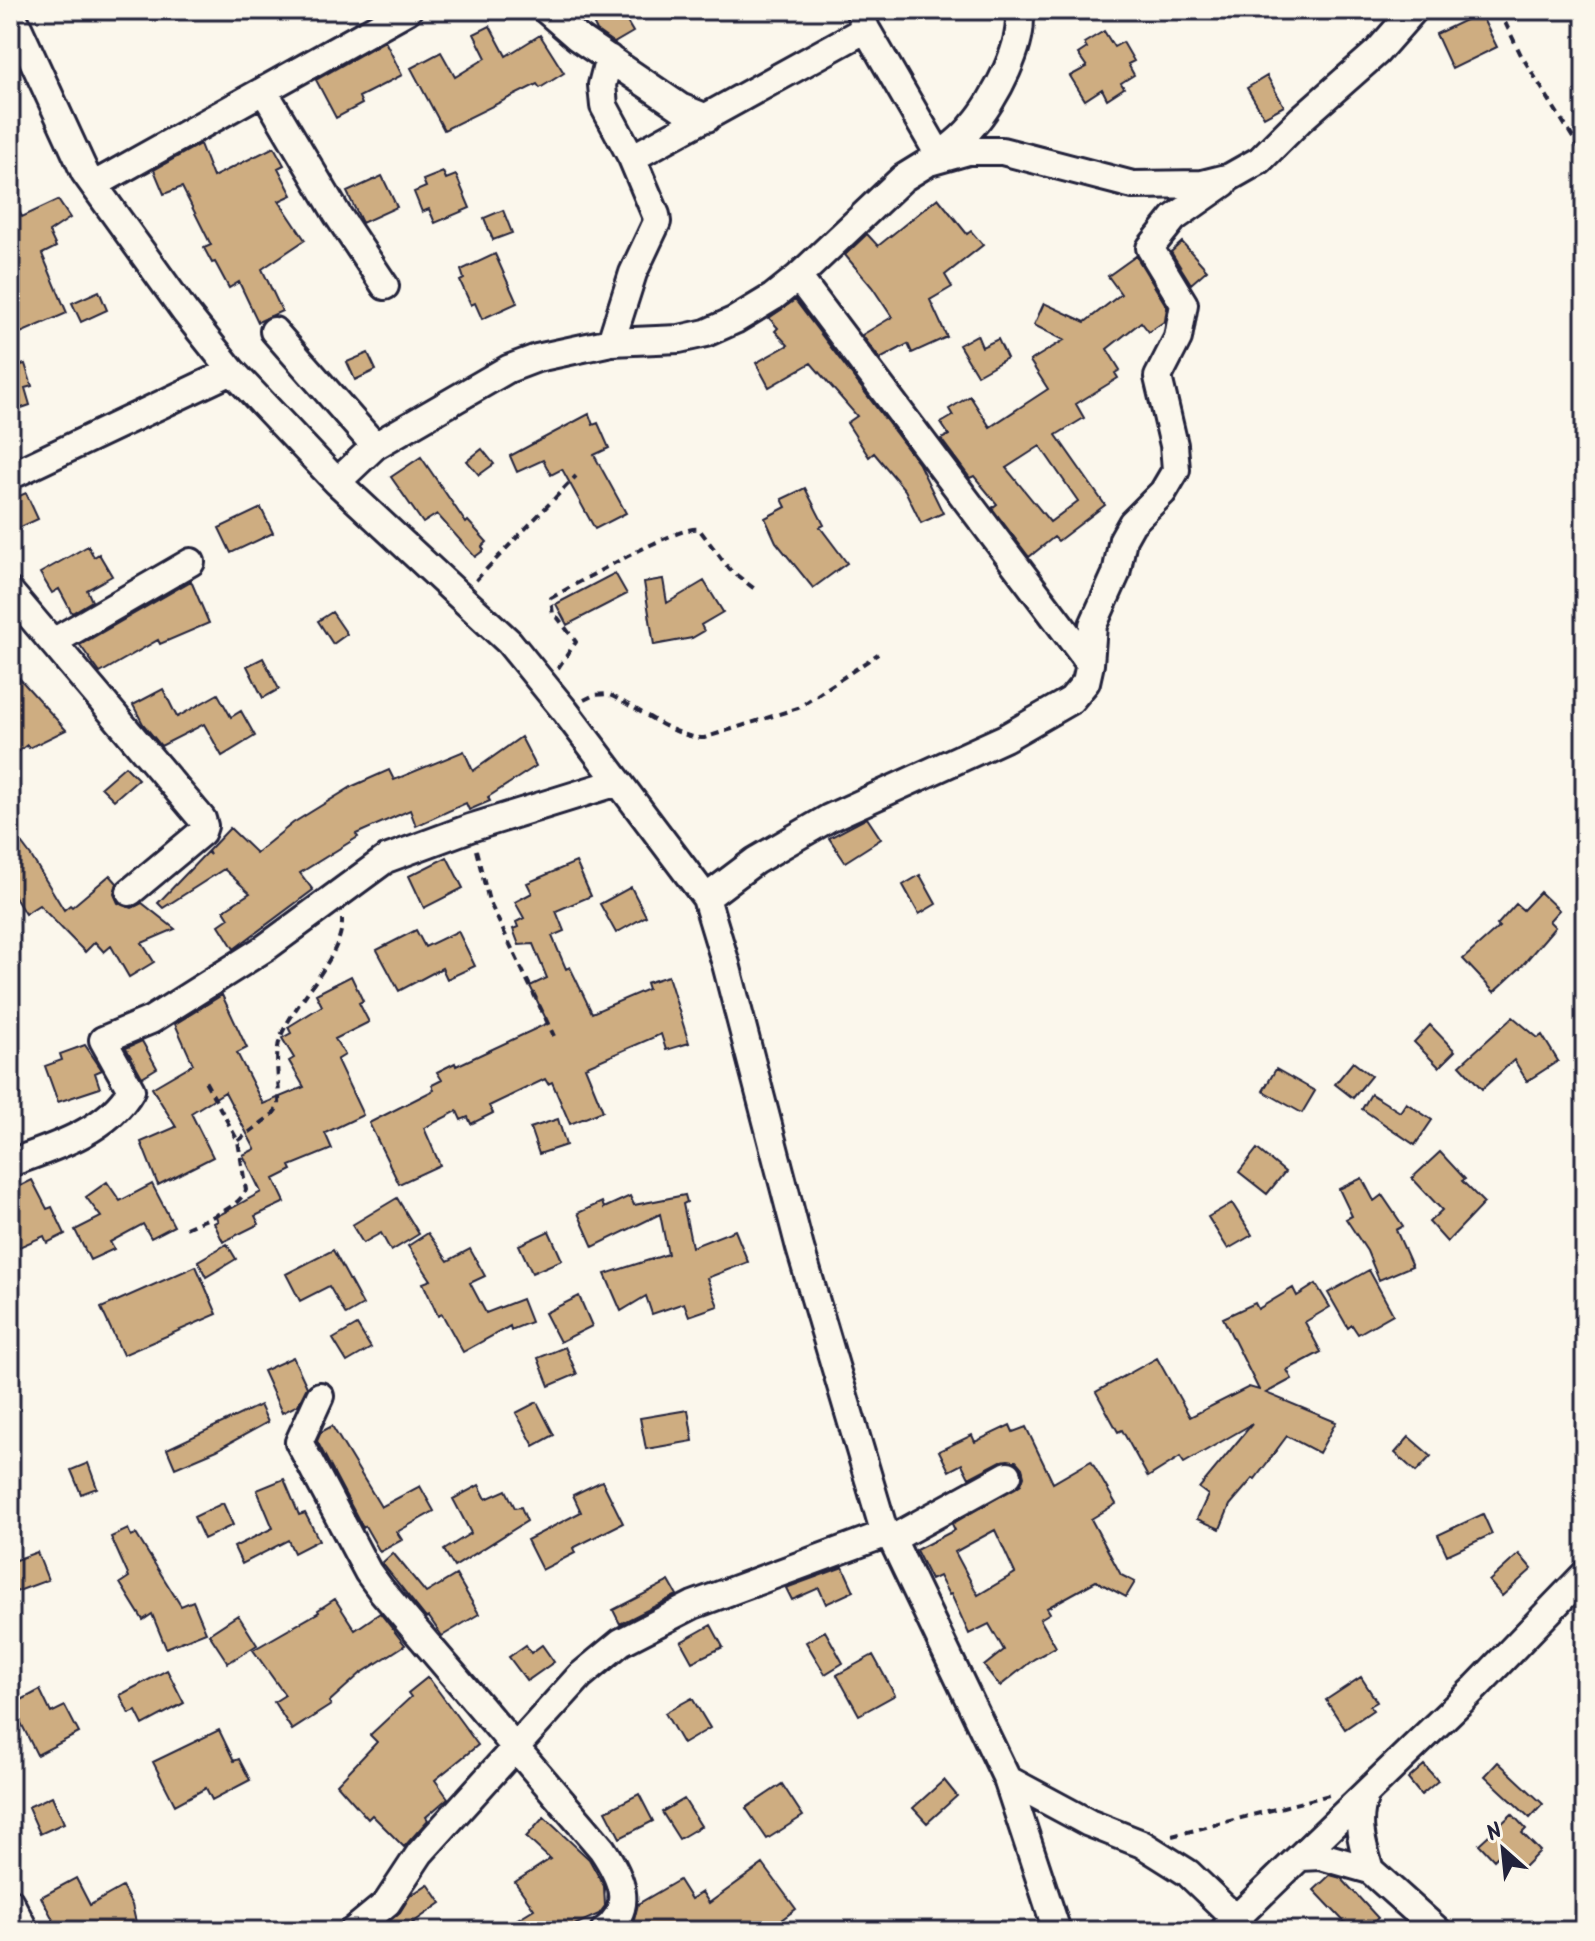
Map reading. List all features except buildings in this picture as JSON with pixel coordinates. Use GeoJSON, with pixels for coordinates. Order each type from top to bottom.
{"type":"FeatureCollection","features":[{"type":"Feature","properties":{"kind":"street"},"geometry":{"type":"LineString","coordinates":[[10,10],[85,173],[185,312],[232,371],[337,482],[509,642],[706,898],[800,1248],[889,1536],[1007,1779],[1057,1931]]}},
{"type":"Feature","properties":{"kind":"street"},"geometry":{"type":"LineString","coordinates":[[94,185],[408,10]]}},
{"type":"Feature","properties":{"kind":"street"},"geometry":{"type":"LineString","coordinates":[[546,10],[577,37],[680,107],[707,118]]}},
{"type":"Feature","properties":{"kind":"street"},"geometry":{"type":"LineString","coordinates":[[337,482],[375,446],[508,369],[537,358],[611,342],[679,339],[706,333],[748,313],[798,277],[903,178],[954,145],[982,113],[1015,50],[1021,26],[1018,10]]}},
{"type":"Feature","properties":{"kind":"street"},"geometry":{"type":"LineString","coordinates":[[706,898],[755,861],[829,818],[925,776],[1048,715],[1071,700],[1086,682],[1093,625],[1116,574],[1123,539],[1132,523],[1163,492],[1176,470],[1174,445],[1158,377],[1178,338],[1184,304],[1150,248],[1174,218],[1230,177],[1260,160],[1377,52],[1414,10]]}},
{"type":"Feature","properties":{"kind":"street"},"geometry":{"type":"LineString","coordinates":[[632,158],[707,118],[862,19],[934,159]]}},
{"type":"Feature","properties":{"kind":"street"},"geometry":{"type":"LineString","coordinates":[[609,58],[602,98],[632,158],[657,222],[633,273],[611,342]]}},
{"type":"Feature","properties":{"kind":"street"},"geometry":{"type":"LineString","coordinates":[[264,91],[337,214],[385,286]]}},
{"type":"Feature","properties":{"kind":"street"},"geometry":{"type":"LineString","coordinates":[[934,159],[968,151],[1002,151],[1133,185],[1202,184],[1230,177]]}},
{"type":"Feature","properties":{"kind":"street"},"geometry":{"type":"LineString","coordinates":[[798,277],[1090,664]]}},
{"type":"Feature","properties":{"kind":"street"},"geometry":{"type":"LineString","coordinates":[[274,331],[375,446]]}},
{"type":"Feature","properties":{"kind":"street"},"geometry":{"type":"LineString","coordinates":[[10,476],[232,371]]}},
{"type":"Feature","properties":{"kind":"street"},"geometry":{"type":"LineString","coordinates":[[53,642],[191,562]]}},
{"type":"Feature","properties":{"kind":"street"},"geometry":{"type":"LineString","coordinates":[[10,592],[192,806],[204,826],[202,832],[130,892]]}},
{"type":"Feature","properties":{"kind":"street"},"geometry":{"type":"LineString","coordinates":[[10,1163],[101,1122],[125,1100],[131,1090],[103,1040],[151,1020],[265,948],[386,859],[470,828],[618,782]]}},
{"type":"Feature","properties":{"kind":"street"},"geometry":{"type":"LineString","coordinates":[[320,1396],[299,1442],[368,1572],[614,1867],[621,1883],[622,1910],[617,1921],[604,1931]]}},
{"type":"Feature","properties":{"kind":"street"},"geometry":{"type":"LineString","coordinates":[[353,1931],[387,1903],[420,1853],[580,1676],[621,1642],[693,1605],[889,1536],[1008,1475]]}},
{"type":"Feature","properties":{"kind":"street"},"geometry":{"type":"LineString","coordinates":[[1007,1779],[1089,1823],[1142,1844],[1188,1873],[1230,1925],[1365,1795],[1585,1574]]}},
{"type":"Feature","properties":{"kind":"street"},"geometry":{"type":"LineString","coordinates":[[1365,1795],[1359,1812],[1359,1832],[1370,1870]]}},
{"type":"Feature","properties":{"kind":"street"},"geometry":{"type":"LineString","coordinates":[[1300,1857],[1321,1856],[1370,1870],[1438,1931]]}},
{"type":"Feature","properties":{"kind":"street"},"geometry":{"type":"LineString","coordinates":[[10,1902],[25,1931]]}},
{"type":"Feature","properties":{"kind":"path"},"geometry":{"type":"LineString","coordinates":[[1499,10],[1521,55],[1585,157]]}},
{"type":"Feature","properties":{"kind":"path"},"geometry":{"type":"LineString","coordinates":[[460,596],[576,476]]}},
{"type":"Feature","properties":{"kind":"path"},"geometry":{"type":"LineString","coordinates":[[544,685],[576,642],[553,615],[551,598],[606,566],[684,529],[694,527],[705,534],[730,570],[756,590]]}},
{"type":"Feature","properties":{"kind":"path"},"geometry":{"type":"LineString","coordinates":[[565,711],[594,695],[607,694],[680,732],[694,738],[704,738],[798,708],[878,654]]}},
{"type":"Feature","properties":{"kind":"path"},"geometry":{"type":"LineString","coordinates":[[470,828],[489,901],[554,1036]]}},
{"type":"Feature","properties":{"kind":"path"},"geometry":{"type":"LineString","coordinates":[[238,1141],[279,1106],[279,1041],[330,957],[342,926],[340,893]]}},
{"type":"Feature","properties":{"kind":"path"},"geometry":{"type":"LineString","coordinates":[[186,1228],[233,1205],[246,1190],[238,1141],[204,1079]]}},
{"type":"Feature","properties":{"kind":"path"},"geometry":{"type":"LineString","coordinates":[[1142,1844],[1336,1793]]}}]}
